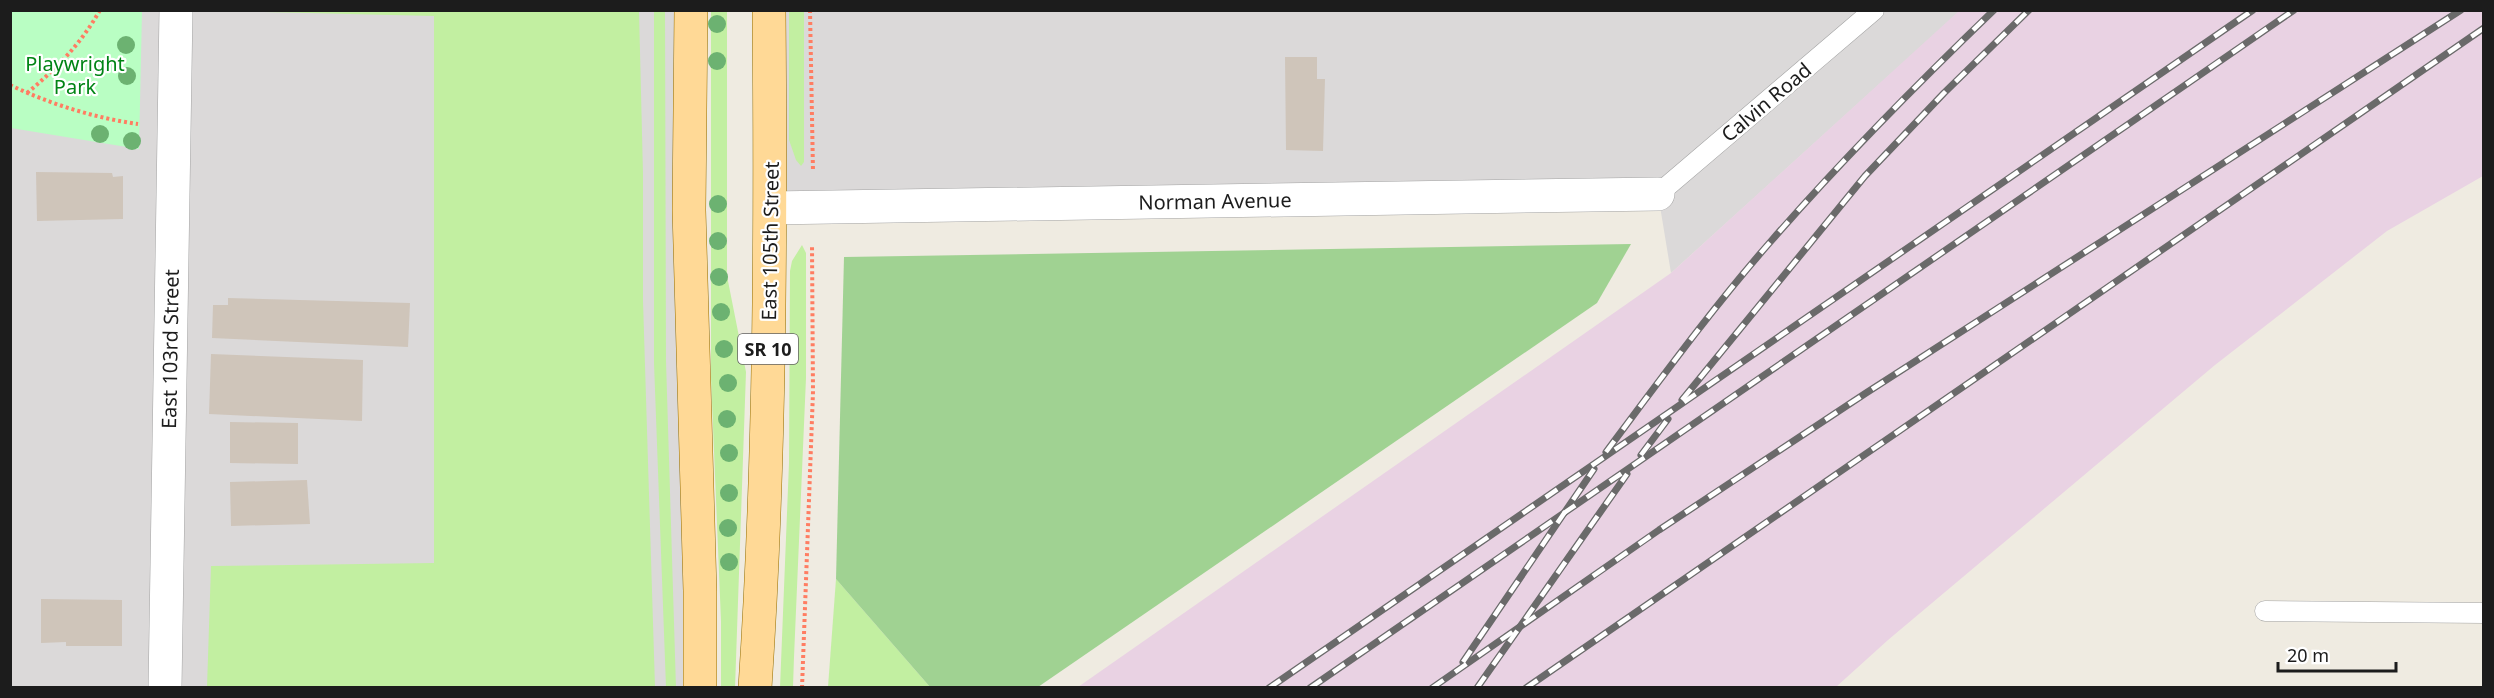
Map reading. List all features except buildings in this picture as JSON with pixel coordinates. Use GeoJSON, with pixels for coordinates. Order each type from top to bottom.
{"type":"FeatureCollection","features":[{"type":"Feature","properties":{"kind":"main road"},"geometry":{"type":"LineString","coordinates":[[691,10],[689,210],[700,591],[700,687]]}},
{"type":"Feature","properties":{"kind":"main road","name":"East 105th Street"},"geometry":{"type":"LineString","coordinates":[[755,687],[763,563],[771,208],[769,10]]}},
{"type":"Feature","properties":{"kind":"street","name":"East 103rd Street"},"geometry":{"type":"LineString","coordinates":[[165,687],[176,10]]}},
{"type":"Feature","properties":{"kind":"street","name":"Norman Avenue"},"geometry":{"type":"LineString","coordinates":[[771,208],[1658,194]]}},
{"type":"Feature","properties":{"kind":"lane","name":"Calvin Road"},"geometry":{"type":"LineString","coordinates":[[1658,194],[1874,10]]}},
{"type":"Feature","properties":{"kind":"lane"},"geometry":{"type":"LineString","coordinates":[[2265,611],[2484,613]]}},
{"type":"Feature","properties":{"kind":"path"},"geometry":{"type":"LineString","coordinates":[[27,93],[60,65],[78,44],[100,10]]}},
{"type":"Feature","properties":{"kind":"path"},"geometry":{"type":"LineString","coordinates":[[810,10],[813,173]]}},
{"type":"Feature","properties":{"kind":"path"},"geometry":{"type":"LineString","coordinates":[[10,85],[27,93],[113,120],[145,125]]}},
{"type":"Feature","properties":{"kind":"path"},"geometry":{"type":"LineString","coordinates":[[802,687],[813,392],[812,234]]}},
{"type":"Feature","properties":{"kind":"shaded area"},"geometry":{"type":"Polygon","coordinates":[[[1960,10],[2483,11],[2483,176],[2387,231],[2215,365],[1888,640],[1836,687],[1078,687],[1671,273],[1960,10]]]}},
{"type":"Feature","properties":{"kind":"shaded area"},"geometry":{"type":"Polygon","coordinates":[[[10,11],[691,11],[700,687],[11,687],[10,11]]]}},
{"type":"Feature","properties":{"kind":"shaded area"},"geometry":{"type":"Polygon","coordinates":[[[769,11],[1960,11],[1671,273],[1658,194],[771,208],[769,11]]]}},
{"type":"Feature","properties":{"kind":"green space","name":"Playwright Park"},"geometry":{"type":"Polygon","coordinates":[[[10,11],[142,11],[139,149],[11,128],[10,11]]]}},
{"type":"Feature","properties":{"kind":"green space"},"geometry":{"type":"Polygon","coordinates":[[[220,11],[639,11],[643,301],[655,687],[207,687],[211,566],[434,563],[434,16],[220,11]]]}},
{"type":"Feature","properties":{"kind":"green space"},"geometry":{"type":"Polygon","coordinates":[[[654,11],[665,11],[666,361],[676,688],[666,687],[654,363],[654,11]]]}},
{"type":"Feature","properties":{"kind":"green space"},"geometry":{"type":"Polygon","coordinates":[[[711,11],[727,11],[727,276],[746,372],[735,688],[721,687],[721,621],[711,378],[711,11]]]}},
{"type":"Feature","properties":{"kind":"green space"},"geometry":{"type":"Polygon","coordinates":[[[789,11],[804,11],[804,162],[801,166],[796,160],[789,140],[789,11]]]}},
{"type":"Feature","properties":{"kind":"green space"},"geometry":{"type":"Polygon","coordinates":[[[1631,244],[1597,303],[1038,687],[930,687],[836,579],[844,257],[1631,244]]]}},
{"type":"Feature","properties":{"kind":"green space"},"geometry":{"type":"Polygon","coordinates":[[[802,245],[806,253],[806,378],[793,687],[780,688],[789,463],[790,271],[792,261],[802,245]]]}},
{"type":"Feature","properties":{"kind":"green space"},"geometry":{"type":"Polygon","coordinates":[[[836,579],[930,687],[828,687],[836,579]]]}},
{"type":"Feature","properties":{"kind":"railway"},"geometry":{"type":"LineString","coordinates":[[1606,452],[1750,265],[1880,123],[1994,10]]}},
{"type":"Feature","properties":{"kind":"railway"},"geometry":{"type":"LineString","coordinates":[[1682,400],[1865,176],[1944,93],[2029,10]]}},
{"type":"Feature","properties":{"kind":"railway"},"geometry":{"type":"LineString","coordinates":[[1269,688],[2253,10]]}},
{"type":"Feature","properties":{"kind":"railway"},"geometry":{"type":"LineString","coordinates":[[1310,688],[2294,10]]}},
{"type":"Feature","properties":{"kind":"railway"},"geometry":{"type":"LineString","coordinates":[[1432,688],[1659,530],[1866,393],[2461,10]]}},
{"type":"Feature","properties":{"kind":"railway"},"geometry":{"type":"LineString","coordinates":[[1526,688],[2484,28]]}},
{"type":"Feature","properties":{"kind":"railway"},"geometry":{"type":"LineString","coordinates":[[1641,455],[1668,419]]}},
{"type":"Feature","properties":{"kind":"railway"},"geometry":{"type":"LineString","coordinates":[[1463,662],[1594,469]]}},
{"type":"Feature","properties":{"kind":"railway"},"geometry":{"type":"LineString","coordinates":[[1477,688],[1627,474]]}}]}
